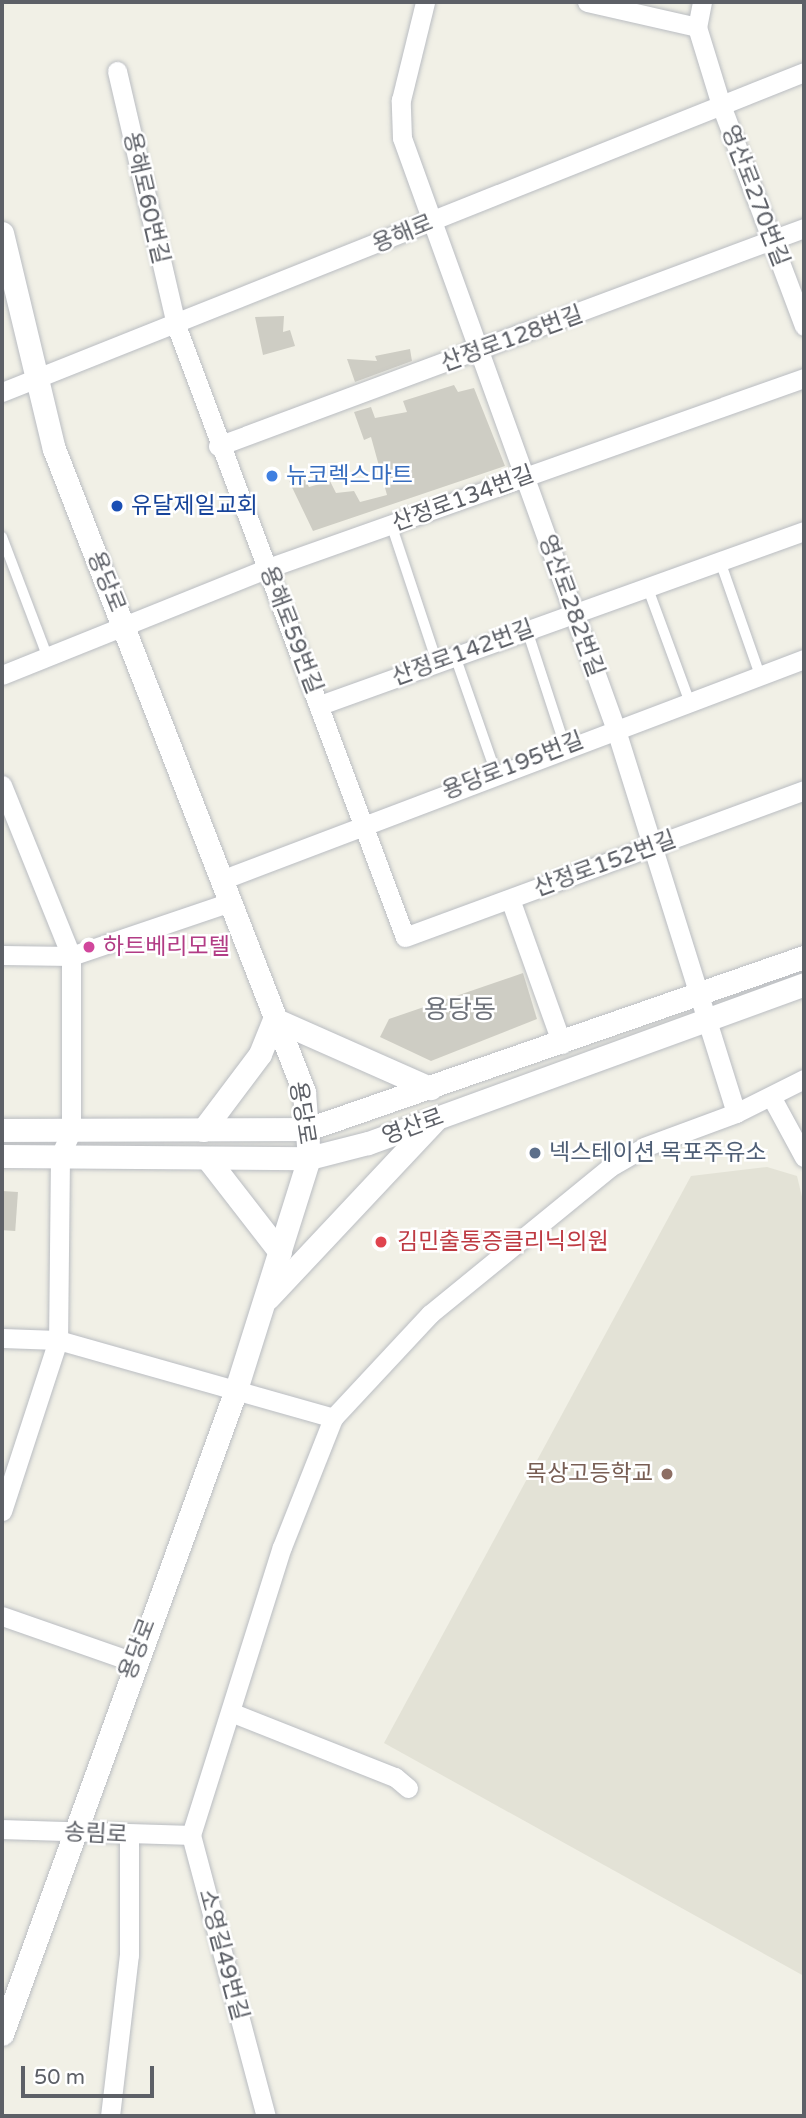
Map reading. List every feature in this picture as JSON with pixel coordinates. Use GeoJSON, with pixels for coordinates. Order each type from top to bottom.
{"type":"FeatureCollection","features":[{"type":"Feature","properties":{"kind":"street","name":"영산로282번길"},"geometry":{"type":"LineString","coordinates":[[425,2],[399,120],[431,222],[615,726],[736,1113]]}},
{"type":"Feature","properties":{"kind":"street"},"geometry":{"type":"LineString","coordinates":[[587,2],[697,27],[702,2]]}},
{"type":"Feature","properties":{"kind":"street","name":"영산로270번길"},"geometry":{"type":"LineString","coordinates":[[697,27],[721,105],[804,326]]}},
{"type":"Feature","properties":{"kind":"street","name":"용해로60번길"},"geometry":{"type":"LineString","coordinates":[[117,71],[176,325]]}},
{"type":"Feature","properties":{"kind":"street","name":"용해로"},"geometry":{"type":"LineString","coordinates":[[2,392],[34,374],[176,325],[804,72]]}},
{"type":"Feature","properties":{"kind":"street","name":"산정로128번길"},"geometry":{"type":"LineString","coordinates":[[218,446],[773,242],[804,228]]}},
{"type":"Feature","properties":{"kind":"street","name":"용당로"},"geometry":{"type":"LineString","coordinates":[[2,2034],[71,1831],[237,1387],[309,1158],[304,1092],[228,903],[224,879],[65,480],[34,374],[3,243]]}},
{"type":"Feature","properties":{"kind":"street","name":"용해로59번길"},"geometry":{"type":"LineString","coordinates":[[176,325],[218,446],[268,568],[405,937]]}},
{"type":"Feature","properties":{"kind":"street","name":"산정로134번길"},"geometry":{"type":"LineString","coordinates":[[2,675],[268,568],[804,378]]}},
{"type":"Feature","properties":{"kind":"street","name":"산정로142번길"},"geometry":{"type":"LineString","coordinates":[[320,705],[804,531]]}},
{"type":"Feature","properties":{"kind":"street","name":"용당로195번길"},"geometry":{"type":"LineString","coordinates":[[224,879],[615,726],[804,659]]}},
{"type":"Feature","properties":{"kind":"street","name":"산정로152번길"},"geometry":{"type":"LineString","coordinates":[[405,937],[804,790]]}},
{"type":"Feature","properties":{"kind":"street"},"geometry":{"type":"LineString","coordinates":[[3,1500],[58,1340],[60,1156],[71,1132],[71,956],[4,796]]}},
{"type":"Feature","properties":{"kind":"street"},"geometry":{"type":"LineString","coordinates":[[510,899],[562,1044]]}},
{"type":"Feature","properties":{"kind":"street"},"geometry":{"type":"LineString","coordinates":[[2,955],[71,956],[228,903]]}},
{"type":"Feature","properties":{"kind":"street","name":"영산로"},"geometry":{"type":"LineString","coordinates":[[2,1130],[71,1132],[308,1129],[562,1044],[804,957]]}},
{"type":"Feature","properties":{"kind":"street","name":"영산로"},"geometry":{"type":"LineString","coordinates":[[2,1156],[309,1158],[437,1118],[804,984]]}},
{"type":"Feature","properties":{"kind":"street"},"geometry":{"type":"LineString","coordinates":[[203,1130],[260,1054],[274,1019],[430,1088]]}},
{"type":"Feature","properties":{"kind":"street"},"geometry":{"type":"LineString","coordinates":[[191,1835],[233,1713],[282,1547],[333,1418],[430,1314],[610,1167],[644,1147],[773,1100],[804,1079]]}},
{"type":"Feature","properties":{"kind":"street"},"geometry":{"type":"LineString","coordinates":[[773,1100],[804,1157]]}},
{"type":"Feature","properties":{"kind":"street"},"geometry":{"type":"LineString","coordinates":[[264,1303],[437,1118]]}},
{"type":"Feature","properties":{"kind":"street"},"geometry":{"type":"LineString","coordinates":[[206,1158],[279,1252]]}},
{"type":"Feature","properties":{"kind":"street"},"geometry":{"type":"LineString","coordinates":[[2,1338],[58,1340],[237,1387],[333,1418]]}},
{"type":"Feature","properties":{"kind":"street"},"geometry":{"type":"LineString","coordinates":[[2,1616],[133,1662]]}},
{"type":"Feature","properties":{"kind":"street"},"geometry":{"type":"LineString","coordinates":[[233,1713],[395,1777],[408,1788]]}},
{"type":"Feature","properties":{"kind":"street","name":"송림로"},"geometry":{"type":"LineString","coordinates":[[2,1829],[71,1831],[129,1837],[191,1835]]}},
{"type":"Feature","properties":{"kind":"street","name":"소영길49번길"},"geometry":{"type":"LineString","coordinates":[[191,1835],[266,2116]]}},
{"type":"Feature","properties":{"kind":"street"},"geometry":{"type":"LineString","coordinates":[[110,2116],[129,1955],[129,1837]]}},
{"type":"Feature","properties":{"kind":"lane"},"geometry":{"type":"LineString","coordinates":[[391,524],[496,773]]}},
{"type":"Feature","properties":{"kind":"lane"},"geometry":{"type":"LineString","coordinates":[[2,537],[47,658]]}},
{"type":"Feature","properties":{"kind":"lane"},"geometry":{"type":"LineString","coordinates":[[720,561],[760,675]]}},
{"type":"Feature","properties":{"kind":"lane"},"geometry":{"type":"LineString","coordinates":[[648,586],[689,700]]}},
{"type":"Feature","properties":{"kind":"lane"},"geometry":{"type":"LineString","coordinates":[[526,630],[565,746]]}},
{"type":"Feature","properties":{"kind":"shaded area","name":"목상고등학교"},"geometry":{"type":"Polygon","coordinates":[[[767,1167],[797,1176],[804,1205],[804,1976],[384,1743],[691,1176],[767,1167]]]}},
{"type":"Feature","properties":{"kind":"building"},"geometry":{"type":"Polygon","coordinates":[[[284,316],[283,332],[290,330],[295,346],[263,355],[255,317],[284,316]]]}},
{"type":"Feature","properties":{"kind":"building"},"geometry":{"type":"Polygon","coordinates":[[[410,349],[412,361],[355,382],[347,359],[377,361],[375,356],[410,349]]]}},
{"type":"Feature","properties":{"kind":"building"},"geometry":{"type":"Polygon","coordinates":[[[454,385],[458,392],[474,388],[505,466],[313,531],[289,481],[304,478],[309,487],[330,481],[336,493],[354,491],[360,502],[387,495],[371,437],[364,440],[354,412],[371,407],[375,418],[407,412],[403,401],[454,385]]]}},
{"type":"Feature","properties":{"kind":"building"},"geometry":{"type":"Polygon","coordinates":[[[523,973],[537,1019],[431,1061],[380,1037],[389,1019],[523,973]]]}},
{"type":"Feature","properties":{"kind":"building"},"geometry":{"type":"Polygon","coordinates":[[[2,1191],[18,1192],[15,1231],[2,1230],[2,1191]]]}},
{"type":"Feature","properties":{"kind":"place","name":"뉴코렉스마트"},"geometry":{"type":"Point","coordinates":[272,476]}},
{"type":"Feature","properties":{"kind":"place","name":"유달제일교회"},"geometry":{"type":"Point","coordinates":[117,506]}},
{"type":"Feature","properties":{"kind":"place","name":"하트베리모텔"},"geometry":{"type":"Point","coordinates":[89,947]}},
{"type":"Feature","properties":{"kind":"place","name":"넥스테이션 목포주유소"},"geometry":{"type":"Point","coordinates":[535,1153]}},
{"type":"Feature","properties":{"kind":"place","name":"김민출통증클리닉의원"},"geometry":{"type":"Point","coordinates":[381,1242]}},
{"type":"Feature","properties":{"kind":"place","name":"목상고등학교"},"geometry":{"type":"Point","coordinates":[667,1474]}},
{"type":"Feature","properties":{"kind":"district","name":"용당동"},"geometry":{"type":"Point","coordinates":[460,1010]}}]}
